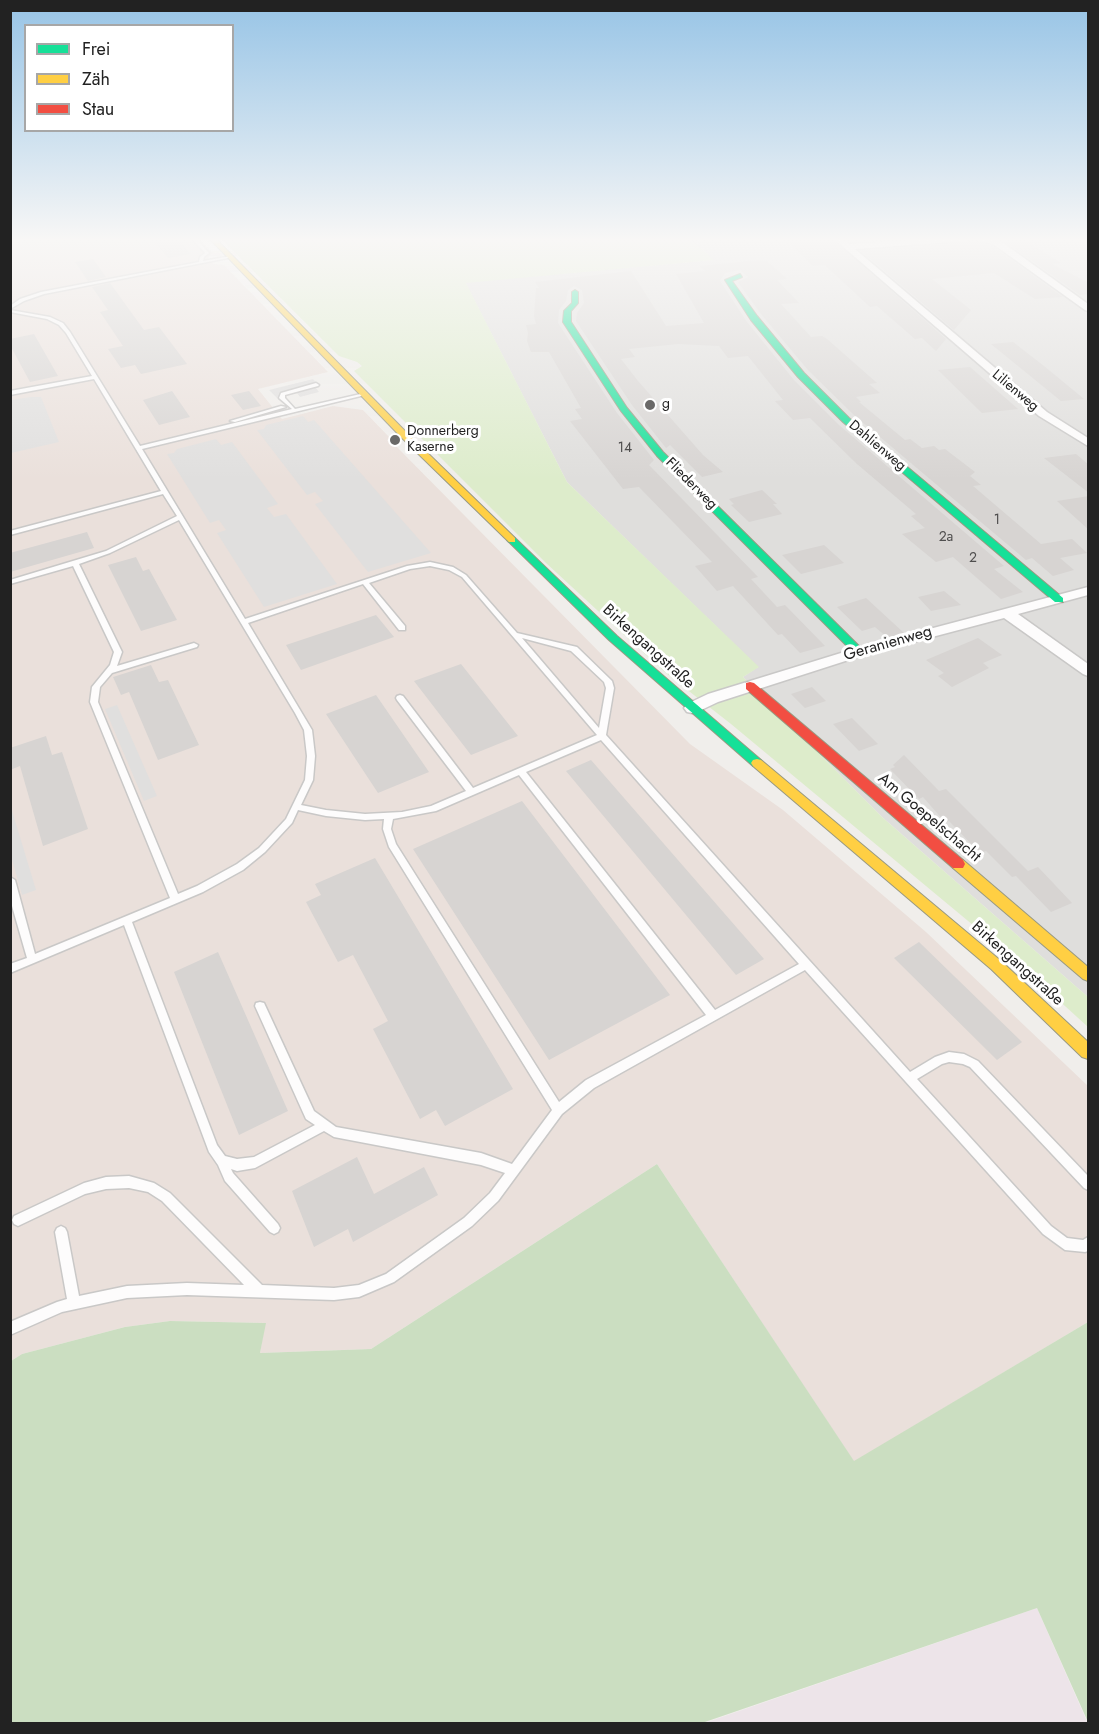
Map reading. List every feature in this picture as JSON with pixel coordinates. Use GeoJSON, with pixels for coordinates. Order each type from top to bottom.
{"type":"FeatureCollection","features":[{"type":"Feature","properties":{"kind":"street","name":"Birkengangstraße"},"geometry":{"type":"LineString","coordinates":[[291,319],[361,391],[587,613],[692,708],[996,965],[1089,1052]]}},
{"type":"Feature","properties":{"kind":"street","name":"Fliederweg"},"geometry":{"type":"LineString","coordinates":[[567,319],[567,322],[624,409],[660,454],[859,652]]}},
{"type":"Feature","properties":{"kind":"street","name":"Dahlienweg"},"geometry":{"type":"LineString","coordinates":[[755,319],[801,375],[846,420],[1059,600]]}},
{"type":"Feature","properties":{"kind":"street","name":"Lilienweg"},"geometry":{"type":"LineString","coordinates":[[931,319],[1043,414],[1089,443]]}},
{"type":"Feature","properties":{"kind":"street","name":"Geranienweg"},"geometry":{"type":"LineString","coordinates":[[692,708],[750,686],[859,652],[1089,591]]}},
{"type":"Feature","properties":{"kind":"street"},"geometry":{"type":"LineString","coordinates":[[1008,614],[1089,671]]}},
{"type":"Feature","properties":{"kind":"street","name":"Am Goepelschacht"},"geometry":{"type":"LineString","coordinates":[[750,686],[1089,975]]}},
{"type":"Feature","properties":{"kind":"lane"},"geometry":{"type":"LineString","coordinates":[[10,969],[223,878],[240,867],[279,833],[297,807],[311,768],[308,730],[95,377],[61,324],[50,319]]}},
{"type":"Feature","properties":{"kind":"lane"},"geometry":{"type":"LineString","coordinates":[[10,393],[95,377]]}},
{"type":"Feature","properties":{"kind":"lane"},"geometry":{"type":"LineString","coordinates":[[305,408],[289,406],[282,398],[283,394],[316,385]]}},
{"type":"Feature","properties":{"kind":"lane"},"geometry":{"type":"LineString","coordinates":[[138,448],[289,406],[361,391]]}},
{"type":"Feature","properties":{"kind":"lane"},"geometry":{"type":"LineString","coordinates":[[205,431],[246,424],[361,391]]}},
{"type":"Feature","properties":{"kind":"lane"},"geometry":{"type":"LineString","coordinates":[[10,533],[165,492]]}},
{"type":"Feature","properties":{"kind":"lane"},"geometry":{"type":"LineString","coordinates":[[10,582],[108,552],[180,517]]}},
{"type":"Feature","properties":{"kind":"lane"},"geometry":{"type":"LineString","coordinates":[[75,563],[116,645],[117,656],[96,687],[94,702],[175,899]]}},
{"type":"Feature","properties":{"kind":"lane"},"geometry":{"type":"LineString","coordinates":[[243,621],[409,567],[430,564],[451,568],[464,576],[602,736],[806,965],[1047,1230],[1065,1244],[1085,1246],[1089,1243]]}},
{"type":"Feature","properties":{"kind":"lane"},"geometry":{"type":"LineString","coordinates":[[365,582],[402,628]]}},
{"type":"Feature","properties":{"kind":"lane"},"geometry":{"type":"LineString","coordinates":[[513,634],[574,649],[608,681],[610,688],[602,736]]}},
{"type":"Feature","properties":{"kind":"lane"},"geometry":{"type":"LineString","coordinates":[[107,672],[194,645]]}},
{"type":"Feature","properties":{"kind":"lane"},"geometry":{"type":"LineString","coordinates":[[400,698],[471,792]]}},
{"type":"Feature","properties":{"kind":"lane"},"geometry":{"type":"LineString","coordinates":[[297,807],[346,815],[389,816],[432,808],[602,736]]}},
{"type":"Feature","properties":{"kind":"lane"},"geometry":{"type":"LineString","coordinates":[[520,771],[713,1016]]}},
{"type":"Feature","properties":{"kind":"lane"},"geometry":{"type":"LineString","coordinates":[[389,816],[387,830],[392,845],[558,1110]]}},
{"type":"Feature","properties":{"kind":"lane"},"geometry":{"type":"LineString","coordinates":[[10,880],[33,960]]}},
{"type":"Feature","properties":{"kind":"lane"},"geometry":{"type":"LineString","coordinates":[[127,920],[213,1148],[229,1177],[274,1228]]}},
{"type":"Feature","properties":{"kind":"lane"},"geometry":{"type":"LineString","coordinates":[[10,1329],[61,1306],[127,1292],[187,1289],[334,1294],[359,1291],[390,1278],[468,1222],[494,1197],[558,1110],[590,1084],[806,965]]}},
{"type":"Feature","properties":{"kind":"lane"},"geometry":{"type":"LineString","coordinates":[[260,1006],[310,1115],[334,1132],[481,1159],[514,1170]]}},
{"type":"Feature","properties":{"kind":"lane"},"geometry":{"type":"LineString","coordinates":[[910,1078],[939,1060],[949,1057],[964,1059],[974,1064],[1089,1184]]}},
{"type":"Feature","properties":{"kind":"lane"},"geometry":{"type":"LineString","coordinates":[[222,1161],[237,1165],[255,1162],[325,1125]]}},
{"type":"Feature","properties":{"kind":"lane"},"geometry":{"type":"LineString","coordinates":[[18,1220],[84,1189],[106,1183],[129,1182],[150,1187],[166,1197],[260,1292]]}},
{"type":"Feature","properties":{"kind":"lane"},"geometry":{"type":"LineString","coordinates":[[61,1232],[74,1304]]}},
{"type":"Feature","properties":{"kind":"shaded area"},"geometry":{"type":"Polygon","coordinates":[[[11,319],[276,319],[328,372],[258,389],[282,419],[333,406],[363,410],[391,439],[387,440],[392,442],[690,744],[783,810],[926,932],[1088,1086],[1088,1322],[854,1462],[657,1164],[371,1349],[260,1353],[265,1323],[170,1321],[125,1327],[22,1354],[11,1361],[11,319]]]}},
{"type":"Feature","properties":{"kind":"shaded area"},"geometry":{"type":"Polygon","coordinates":[[[484,319],[1088,319],[1088,997],[882,817],[743,677],[758,667],[567,482],[484,319]]]}},
{"type":"Feature","properties":{"kind":"shaded area"},"geometry":{"type":"Polygon","coordinates":[[[313,379],[320,387],[316,388],[319,392],[300,397],[297,393],[277,398],[269,390],[313,379]]]}},
{"type":"Feature","properties":{"kind":"shaded area"},"geometry":{"type":"Polygon","coordinates":[[[41,397],[59,442],[11,453],[11,400],[41,397]]]}},
{"type":"Feature","properties":{"kind":"shaded area"},"geometry":{"type":"Polygon","coordinates":[[[303,416],[308,422],[314,420],[431,553],[368,572],[315,504],[323,501],[315,492],[307,495],[257,430],[264,429],[266,425],[303,416]]]}},
{"type":"Feature","properties":{"kind":"shaded area"},"geometry":{"type":"Polygon","coordinates":[[[216,439],[221,445],[232,442],[278,504],[267,508],[274,517],[286,514],[337,584],[264,607],[217,533],[226,530],[219,520],[210,523],[167,454],[174,453],[177,449],[216,439]]]}},
{"type":"Feature","properties":{"kind":"shaded area"},"geometry":{"type":"Polygon","coordinates":[[[117,705],[157,796],[144,801],[105,709],[117,705]]]}},
{"type":"Feature","properties":{"kind":"shaded area"},"geometry":{"type":"Polygon","coordinates":[[[10,804],[36,890],[22,895],[11,856],[10,804]]]}},
{"type":"Feature","properties":{"kind":"shaded area"},"geometry":{"type":"Polygon","coordinates":[[[1037,1608],[1088,1724],[702,1724],[1037,1608]]]}},
{"type":"Feature","properties":{"kind":"green space"},"geometry":{"type":"Polygon","coordinates":[[[302,319],[484,319],[567,482],[759,667],[743,677],[882,817],[1088,997],[1088,1027],[1009,955],[731,724],[667,674],[546,563],[354,371],[362,366],[339,356],[302,319]]]}},
{"type":"Feature","properties":{"kind":"green space"},"geometry":{"type":"Polygon","coordinates":[[[657,1164],[854,1461],[1088,1322],[1088,1722],[1037,1608],[702,1723],[11,1723],[11,1361],[22,1354],[125,1327],[170,1321],[266,1323],[260,1353],[371,1349],[657,1164]]]}},
{"type":"Feature","properties":{"kind":"building"},"geometry":{"type":"Polygon","coordinates":[[[105,319],[136,319],[144,330],[159,327],[187,364],[141,374],[135,365],[121,368],[108,349],[123,346],[105,319]]]}},
{"type":"Feature","properties":{"kind":"building"},"geometry":{"type":"Polygon","coordinates":[[[535,319],[558,319],[558,323],[617,413],[654,460],[649,465],[758,577],[751,579],[777,607],[785,605],[825,646],[800,653],[782,634],[778,635],[733,586],[717,591],[695,566],[712,562],[639,487],[623,489],[570,421],[582,419],[575,409],[581,408],[549,352],[531,352],[527,341],[526,325],[536,324],[535,319]]]}},
{"type":"Feature","properties":{"kind":"building"},"geometry":{"type":"Polygon","coordinates":[[[576,319],[661,319],[666,326],[704,323],[702,319],[745,319],[794,380],[839,425],[1004,566],[994,569],[1023,592],[1001,599],[953,557],[936,562],[902,534],[925,528],[911,516],[916,514],[857,464],[810,418],[793,420],[775,401],[783,400],[748,356],[728,358],[719,346],[678,344],[629,349],[635,357],[621,359],[703,455],[723,472],[702,477],[670,445],[666,448],[632,405],[576,321],[576,319]]]}},
{"type":"Feature","properties":{"kind":"building"},"geometry":{"type":"Polygon","coordinates":[[[765,319],[795,319],[811,337],[822,336],[827,339],[877,383],[869,384],[880,393],[856,397],[861,402],[859,402],[905,440],[910,439],[922,448],[934,446],[939,450],[945,449],[975,472],[970,476],[981,485],[973,486],[1041,544],[1072,539],[1087,553],[1060,558],[1074,570],[1053,576],[1032,558],[1026,560],[854,415],[808,370],[765,319]]]}},
{"type":"Feature","properties":{"kind":"building"},"geometry":{"type":"Polygon","coordinates":[[[892,319],[923,319],[946,339],[936,351],[922,338],[915,339],[892,319]]]}},
{"type":"Feature","properties":{"kind":"building"},"geometry":{"type":"Polygon","coordinates":[[[941,319],[963,319],[954,330],[941,319]]]}},
{"type":"Feature","properties":{"kind":"building"},"geometry":{"type":"Polygon","coordinates":[[[34,334],[58,376],[30,382],[10,345],[10,339],[34,334]]]}},
{"type":"Feature","properties":{"kind":"building"},"geometry":{"type":"Polygon","coordinates":[[[1013,342],[1084,399],[1061,401],[991,344],[1013,342]]]}},
{"type":"Feature","properties":{"kind":"building"},"geometry":{"type":"Polygon","coordinates":[[[970,367],[1018,409],[982,413],[938,370],[970,367]]]}},
{"type":"Feature","properties":{"kind":"building"},"geometry":{"type":"Polygon","coordinates":[[[172,391],[190,417],[159,425],[143,400],[172,391]]]}},
{"type":"Feature","properties":{"kind":"building"},"geometry":{"type":"Polygon","coordinates":[[[249,391],[261,406],[243,410],[231,395],[249,391]]]}},
{"type":"Feature","properties":{"kind":"building"},"geometry":{"type":"Polygon","coordinates":[[[1076,454],[1089,465],[1089,493],[1044,458],[1076,454]]]}},
{"type":"Feature","properties":{"kind":"building"},"geometry":{"type":"Polygon","coordinates":[[[762,490],[777,504],[773,504],[782,514],[749,522],[731,505],[734,504],[729,499],[762,490]]]}},
{"type":"Feature","properties":{"kind":"building"},"geometry":{"type":"Polygon","coordinates":[[[1089,496],[1089,530],[1057,501],[1089,496]]]}},
{"type":"Feature","properties":{"kind":"building"},"geometry":{"type":"Polygon","coordinates":[[[87,532],[94,548],[10,572],[10,553],[87,532]]]}},
{"type":"Feature","properties":{"kind":"building"},"geometry":{"type":"Polygon","coordinates":[[[824,545],[844,563],[801,574],[782,555],[824,545]]]}},
{"type":"Feature","properties":{"kind":"building"},"geometry":{"type":"Polygon","coordinates":[[[136,557],[143,571],[149,569],[177,620],[141,631],[108,565],[136,557]]]}},
{"type":"Feature","properties":{"kind":"building"},"geometry":{"type":"Polygon","coordinates":[[[944,591],[961,605],[931,611],[918,597],[944,591]]]}},
{"type":"Feature","properties":{"kind":"building"},"geometry":{"type":"Polygon","coordinates":[[[866,598],[904,633],[888,638],[875,627],[862,631],[837,607],[866,598]]]}},
{"type":"Feature","properties":{"kind":"building"},"geometry":{"type":"Polygon","coordinates":[[[376,615],[394,637],[301,670],[286,645],[376,615]]]}},
{"type":"Feature","properties":{"kind":"building"},"geometry":{"type":"Polygon","coordinates":[[[978,638],[1002,655],[983,663],[989,668],[952,687],[938,676],[944,673],[926,660],[978,638]]]}},
{"type":"Feature","properties":{"kind":"building"},"geometry":{"type":"Polygon","coordinates":[[[461,664],[518,736],[471,755],[414,681],[461,664]]]}},
{"type":"Feature","properties":{"kind":"building"},"geometry":{"type":"Polygon","coordinates":[[[151,665],[159,682],[168,680],[199,745],[158,760],[129,692],[121,695],[113,677],[151,665]]]}},
{"type":"Feature","properties":{"kind":"building"},"geometry":{"type":"Polygon","coordinates":[[[812,687],[826,701],[805,708],[791,694],[812,687]]]}},
{"type":"Feature","properties":{"kind":"building"},"geometry":{"type":"Polygon","coordinates":[[[376,695],[429,772],[378,793],[326,714],[376,695]]]}},
{"type":"Feature","properties":{"kind":"building"},"geometry":{"type":"Polygon","coordinates":[[[852,718],[878,744],[859,751],[833,724],[852,718]]]}},
{"type":"Feature","properties":{"kind":"building"},"geometry":{"type":"Polygon","coordinates":[[[46,736],[52,755],[62,752],[88,829],[43,846],[20,766],[10,770],[10,748],[46,736]]]}},
{"type":"Feature","properties":{"kind":"building"},"geometry":{"type":"Polygon","coordinates":[[[904,755],[939,791],[946,789],[1028,871],[1038,867],[1072,903],[1051,912],[1016,876],[1012,877],[986,851],[980,853],[949,821],[945,822],[923,797],[919,799],[890,769],[895,767],[893,765],[904,755]]]}},
{"type":"Feature","properties":{"kind":"building"},"geometry":{"type":"Polygon","coordinates":[[[591,760],[764,959],[736,975],[566,771],[591,760]]]}},
{"type":"Feature","properties":{"kind":"building"},"geometry":{"type":"Polygon","coordinates":[[[522,801],[670,995],[549,1060],[413,849],[522,801]]]}},
{"type":"Feature","properties":{"kind":"building"},"geometry":{"type":"Polygon","coordinates":[[[375,858],[513,1089],[445,1126],[436,1110],[420,1119],[373,1029],[388,1021],[353,955],[338,962],[306,902],[321,895],[315,884],[375,858]]]}},
{"type":"Feature","properties":{"kind":"building"},"geometry":{"type":"Polygon","coordinates":[[[919,942],[1022,1042],[997,1060],[894,958],[919,942]]]}},
{"type":"Feature","properties":{"kind":"building"},"geometry":{"type":"Polygon","coordinates":[[[218,952],[288,1111],[239,1135],[174,972],[218,952]]]}},
{"type":"Feature","properties":{"kind":"building"},"geometry":{"type":"Polygon","coordinates":[[[357,1157],[374,1194],[424,1167],[438,1195],[353,1242],[348,1229],[314,1247],[292,1191],[357,1157]]]}},
{"type":"Feature","properties":{"kind":"traffic: fast"},"geometry":{"type":"LineString","coordinates":[[567,319],[567,322],[624,409],[660,454],[859,652]]}},
{"type":"Feature","properties":{"kind":"traffic: fast"},"geometry":{"type":"LineString","coordinates":[[755,319],[801,375],[846,420],[1059,600]]}},
{"type":"Feature","properties":{"kind":"traffic: fast"},"geometry":{"type":"LineString","coordinates":[[512,540],[613,638],[757,763]]}},
{"type":"Feature","properties":{"kind":"traffic: slow"},"geometry":{"type":"LineString","coordinates":[[291,319],[405,436],[512,540]]}},
{"type":"Feature","properties":{"kind":"traffic: slow"},"geometry":{"type":"LineString","coordinates":[[757,763],[996,965],[1088,1052]]}},
{"type":"Feature","properties":{"kind":"traffic: slow"},"geometry":{"type":"LineString","coordinates":[[958,864],[1088,975]]}},
{"type":"Feature","properties":{"kind":"traffic: jam"},"geometry":{"type":"LineString","coordinates":[[750,686],[958,864]]}},
{"type":"Feature","properties":{"kind":"place","name":"g"},"geometry":{"type":"Point","coordinates":[650,405]}},
{"type":"Feature","properties":{"kind":"place","name":"Donnerberg Kaserne"},"geometry":{"type":"Point","coordinates":[395,440]}}]}
